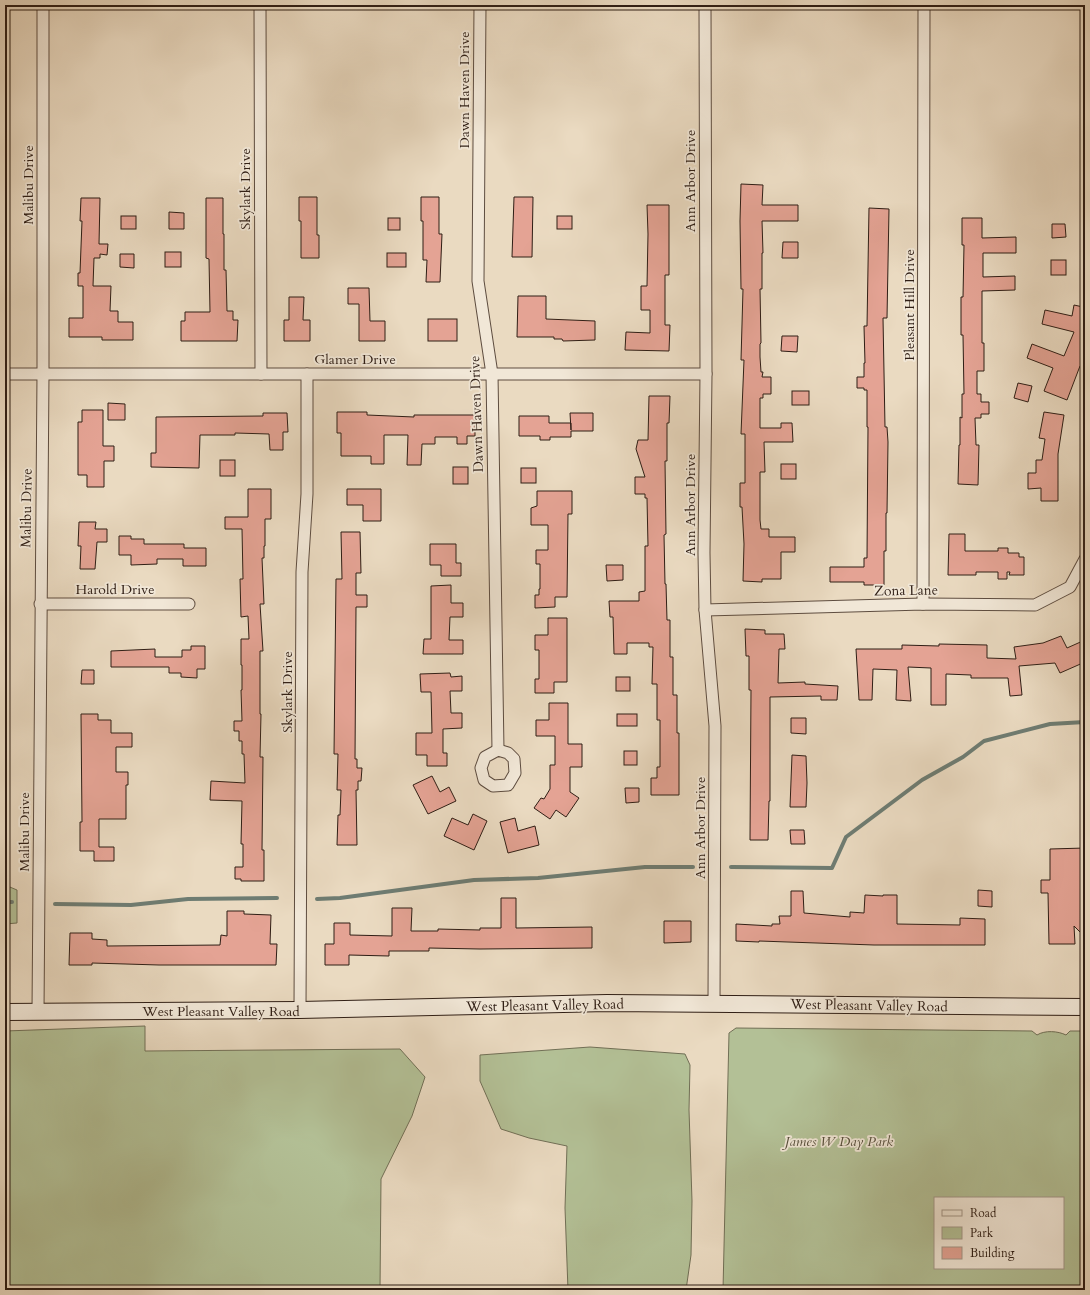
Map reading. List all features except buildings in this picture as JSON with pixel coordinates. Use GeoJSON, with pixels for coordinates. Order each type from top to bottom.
{"type":"FeatureCollection","features":[{"type":"Feature","properties":{"kind":"main road","name":"West Pleasant Valley Road"},"geometry":{"type":"LineString","coordinates":[[5,1012],[300,1010],[607,1003],[1085,1007]]}},
{"type":"Feature","properties":{"kind":"street","name":"Malibu Drive"},"geometry":{"type":"LineString","coordinates":[[38,1012],[43,374],[43,5]]}},
{"type":"Feature","properties":{"kind":"street","name":"Skylark Drive"},"geometry":{"type":"LineString","coordinates":[[260,5],[260,374]]}},
{"type":"Feature","properties":{"kind":"street","name":"Dawn Haven Drive"},"geometry":{"type":"LineString","coordinates":[[480,5],[478,281],[492,374],[498,750]]}},
{"type":"Feature","properties":{"kind":"street","name":"Ann Arbor Drive"},"geometry":{"type":"LineString","coordinates":[[705,5],[706,374],[704,553],[705,610],[715,726],[714,1004]]}},
{"type":"Feature","properties":{"kind":"street","name":"Pleasant Hill Drive"},"geometry":{"type":"LineString","coordinates":[[924,5],[924,604]]}},
{"type":"Feature","properties":{"kind":"street","name":"Glamer Drive"},"geometry":{"type":"LineString","coordinates":[[5,374],[706,374]]}},
{"type":"Feature","properties":{"kind":"street","name":"Skylark Drive"},"geometry":{"type":"LineString","coordinates":[[300,1010],[302,572],[307,494],[307,374]]}},
{"type":"Feature","properties":{"kind":"street","name":"Zona Lane"},"geometry":{"type":"LineString","coordinates":[[705,610],[924,604],[1035,605],[1070,587],[1085,559]]}},
{"type":"Feature","properties":{"kind":"street","name":"Harold Drive"},"geometry":{"type":"LineString","coordinates":[[40,604],[189,604]]}},
{"type":"Feature","properties":{"kind":"green space"},"geometry":{"type":"Polygon","coordinates":[[[5,885],[17,890],[17,923],[5,924],[5,885]]]}},
{"type":"Feature","properties":{"kind":"green space"},"geometry":{"type":"Polygon","coordinates":[[[145,1026],[145,1051],[400,1049],[425,1077],[412,1116],[381,1179],[380,1290],[5,1290],[5,1031],[145,1026]]]}},
{"type":"Feature","properties":{"kind":"green space","name":"James W Day Park"},"geometry":{"type":"Polygon","coordinates":[[[736,1028],[1032,1031],[1037,1035],[1044,1032],[1052,1032],[1066,1035],[1070,1031],[1085,1031],[1085,1290],[723,1290],[729,1033],[736,1028]]]}},
{"type":"Feature","properties":{"kind":"green space"},"geometry":{"type":"Polygon","coordinates":[[[590,1047],[685,1054],[690,1065],[689,1110],[692,1201],[691,1255],[686,1290],[568,1290],[565,1208],[567,1146],[529,1138],[501,1129],[480,1081],[480,1055],[590,1047]]]}},
{"type":"Feature","properties":{"kind":"waterway"},"geometry":{"type":"LineString","coordinates":[[731,867],[832,868],[846,837],[922,780],[963,757],[984,741],[1050,724],[1085,722]]}},
{"type":"Feature","properties":{"kind":"waterway"},"geometry":{"type":"LineString","coordinates":[[317,899],[340,898],[474,880],[538,878],[645,867],[693,867]]}},
{"type":"Feature","properties":{"kind":"waterway"},"geometry":{"type":"LineString","coordinates":[[55,904],[131,905],[188,899],[277,898]]}},
{"type":"Feature","properties":{"kind":"waterway"},"geometry":{"type":"LineString","coordinates":[[5,902],[12,902]]}}]}
